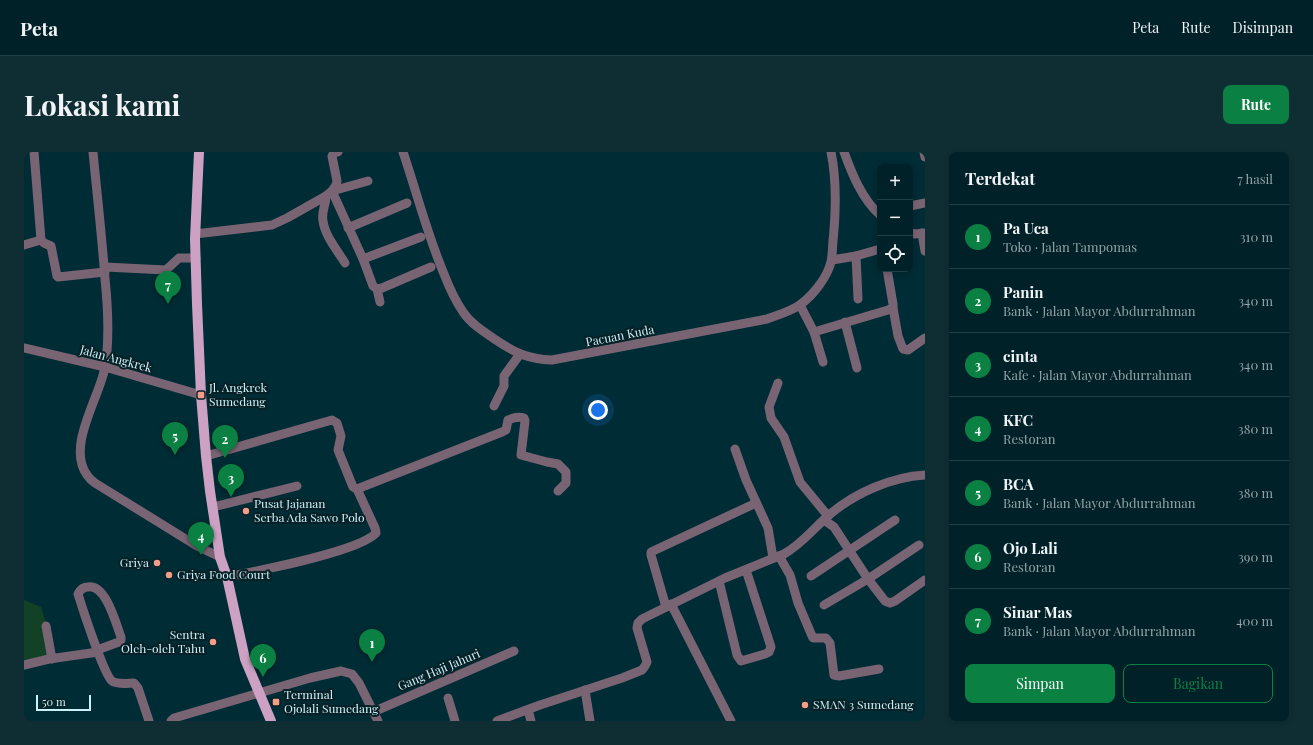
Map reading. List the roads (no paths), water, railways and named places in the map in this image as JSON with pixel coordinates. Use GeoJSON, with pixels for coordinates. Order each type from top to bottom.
{"type":"FeatureCollection","features":[{"type":"Feature","properties":{"kind":"main road"},"geometry":{"type":"LineString","coordinates":[[199,152],[195,234],[206,456],[220,557],[227,578],[245,659],[271,721]]}},
{"type":"Feature","properties":{"kind":"street"},"geometry":{"type":"LineString","coordinates":[[34,152],[41,240],[51,246],[58,277],[105,270],[166,270],[179,258],[196,258]]}},
{"type":"Feature","properties":{"kind":"street"},"geometry":{"type":"LineString","coordinates":[[93,152],[105,270],[108,334],[105,368],[100,385],[84,424],[80,448],[81,460],[86,474],[95,483],[197,546],[220,557]]}},
{"type":"Feature","properties":{"kind":"street","name":"Pacuan Kuda"},"geometry":{"type":"LineString","coordinates":[[403,152],[428,232],[453,295],[464,313],[477,327],[512,351],[538,360],[552,360],[595,353],[767,319],[800,305],[824,278],[832,260],[836,212],[834,166],[831,152]]}},
{"type":"Feature","properties":{"kind":"street"},"geometry":{"type":"LineString","coordinates":[[844,152],[853,177],[877,210]]}},
{"type":"Feature","properties":{"kind":"street"},"geometry":{"type":"LineString","coordinates":[[924,152],[925,157]]}},
{"type":"Feature","properties":{"kind":"street"},"geometry":{"type":"LineString","coordinates":[[335,153],[332,156],[332,163],[336,185],[329,194],[323,210],[323,221],[329,238],[345,263]]}},
{"type":"Feature","properties":{"kind":"street"},"geometry":{"type":"LineString","coordinates":[[195,234],[272,225],[329,194],[368,181]]}},
{"type":"Feature","properties":{"kind":"street"},"geometry":{"type":"LineString","coordinates":[[329,194],[363,259],[373,286],[377,289],[380,302]]}},
{"type":"Feature","properties":{"kind":"street"},"geometry":{"type":"LineString","coordinates":[[348,228],[407,203]]}},
{"type":"Feature","properties":{"kind":"street"},"geometry":{"type":"LineString","coordinates":[[913,205],[925,203]]}},
{"type":"Feature","properties":{"kind":"street"},"geometry":{"type":"LineString","coordinates":[[916,235],[925,250]]}},
{"type":"Feature","properties":{"kind":"street"},"geometry":{"type":"LineString","coordinates":[[363,259],[421,237]]}},
{"type":"Feature","properties":{"kind":"street"},"geometry":{"type":"LineString","coordinates":[[24,245],[41,240]]}},
{"type":"Feature","properties":{"kind":"street"},"geometry":{"type":"LineString","coordinates":[[832,260],[856,256],[877,250]]}},
{"type":"Feature","properties":{"kind":"street"},"geometry":{"type":"LineString","coordinates":[[856,256],[858,299]]}},
{"type":"Feature","properties":{"kind":"street"},"geometry":{"type":"LineString","coordinates":[[377,289],[431,267]]}},
{"type":"Feature","properties":{"kind":"street"},"geometry":{"type":"LineString","coordinates":[[888,272],[898,336],[903,349],[908,350],[925,338]]}},
{"type":"Feature","properties":{"kind":"street"},"geometry":{"type":"LineString","coordinates":[[800,305],[814,332],[823,362]]}},
{"type":"Feature","properties":{"kind":"street"},"geometry":{"type":"LineString","coordinates":[[814,332],[893,308]]}},
{"type":"Feature","properties":{"kind":"street"},"geometry":{"type":"LineString","coordinates":[[845,322],[857,368]]}},
{"type":"Feature","properties":{"kind":"street","name":"Jalan Angkrek"},"geometry":{"type":"LineString","coordinates":[[24,348],[105,368],[202,395]]}},
{"type":"Feature","properties":{"kind":"street"},"geometry":{"type":"LineString","coordinates":[[494,406],[504,386],[504,376],[520,354]]}},
{"type":"Feature","properties":{"kind":"street"},"geometry":{"type":"LineString","coordinates":[[778,383],[769,407],[771,418],[784,437],[800,482],[834,527],[868,579],[885,601],[890,603],[925,580]]}},
{"type":"Feature","properties":{"kind":"street"},"geometry":{"type":"LineString","coordinates":[[358,490],[502,432],[506,430],[508,420],[519,417],[524,418],[521,455],[561,465],[566,472],[566,483],[558,491]]}},
{"type":"Feature","properties":{"kind":"street"},"geometry":{"type":"LineString","coordinates":[[206,456],[332,420],[337,423],[341,436],[338,450],[353,487],[358,490],[376,533],[365,541],[335,552],[227,578]]}},
{"type":"Feature","properties":{"kind":"street"},"geometry":{"type":"LineString","coordinates":[[735,449],[746,480],[768,528],[776,557],[790,575],[798,603],[812,636],[813,638],[826,638],[830,643],[834,675],[839,676],[879,669]]}},
{"type":"Feature","properties":{"kind":"street"},"geometry":{"type":"LineString","coordinates":[[497,721],[642,670],[647,662],[637,628],[638,623],[642,619],[719,581],[792,549],[826,518],[856,496],[869,490],[914,476],[925,475]]}},
{"type":"Feature","properties":{"kind":"street"},"geometry":{"type":"LineString","coordinates":[[213,507],[297,486]]}},
{"type":"Feature","properties":{"kind":"street"},"geometry":{"type":"LineString","coordinates":[[731,721],[668,605],[651,552],[756,503]]}},
{"type":"Feature","properties":{"kind":"street"},"geometry":{"type":"LineString","coordinates":[[811,576],[895,520]]}},
{"type":"Feature","properties":{"kind":"street"},"geometry":{"type":"LineString","coordinates":[[824,605],[868,579],[919,544]]}},
{"type":"Feature","properties":{"kind":"street"},"geometry":{"type":"LineString","coordinates":[[719,581],[739,660],[741,661],[765,654],[769,652],[771,647],[746,570]]}},
{"type":"Feature","properties":{"kind":"street"},"geometry":{"type":"LineString","coordinates":[[24,665],[97,651],[121,640],[106,599],[97,589],[90,586],[84,587],[78,594],[97,651],[109,678],[113,682],[134,683],[138,688],[149,721],[157,721]]}},
{"type":"Feature","properties":{"kind":"street"},"geometry":{"type":"LineString","coordinates":[[46,626],[52,659]]}},
{"type":"Feature","properties":{"kind":"street","name":"Gang Haji Jahuri"},"geometry":{"type":"LineString","coordinates":[[373,712],[514,651]]}},
{"type":"Feature","properties":{"kind":"street"},"geometry":{"type":"LineString","coordinates":[[171,721],[174,718],[192,712],[310,678],[341,671],[352,674],[359,683],[378,721]]}},
{"type":"Feature","properties":{"kind":"street"},"geometry":{"type":"LineString","coordinates":[[452,677],[454,687]]}},
{"type":"Feature","properties":{"kind":"street"},"geometry":{"type":"LineString","coordinates":[[585,690],[590,721]]}},
{"type":"Feature","properties":{"kind":"street"},"geometry":{"type":"LineString","coordinates":[[448,698],[455,721]]}},
{"type":"Feature","properties":{"kind":"street"},"geometry":{"type":"LineString","coordinates":[[528,710],[531,721]]}},
{"type":"Feature","properties":{"kind":"place","name":"Sinar Mas"},"geometry":{"type":"Point","coordinates":[168,304]}},
{"type":"Feature","properties":{"kind":"place","name":"Jl. Angkrek Sumedang"},"geometry":{"type":"Point","coordinates":[201,395]}},
{"type":"Feature","properties":{"kind":"place","name":"BCA"},"geometry":{"type":"Point","coordinates":[175,455]}},
{"type":"Feature","properties":{"kind":"place","name":"Panin"},"geometry":{"type":"Point","coordinates":[225,458]}},
{"type":"Feature","properties":{"kind":"place","name":"cinta"},"geometry":{"type":"Point","coordinates":[231,497]}},
{"type":"Feature","properties":{"kind":"place","name":"Pusat Jajanan Serba Ada Sawo Polo"},"geometry":{"type":"Point","coordinates":[246,511]}},
{"type":"Feature","properties":{"kind":"place","name":"KFC"},"geometry":{"type":"Point","coordinates":[201,555]}},
{"type":"Feature","properties":{"kind":"place","name":"Griya"},"geometry":{"type":"Point","coordinates":[157,563]}},
{"type":"Feature","properties":{"kind":"place","name":"Griya Food Court"},"geometry":{"type":"Point","coordinates":[169,575]}},
{"type":"Feature","properties":{"kind":"place","name":"Sentra Oleh-oleh Tahu"},"geometry":{"type":"Point","coordinates":[213,642]}},
{"type":"Feature","properties":{"kind":"place","name":"Pa Uca"},"geometry":{"type":"Point","coordinates":[372,662]}},
{"type":"Feature","properties":{"kind":"place","name":"Ojo Lali"},"geometry":{"type":"Point","coordinates":[263,677]}},
{"type":"Feature","properties":{"kind":"place","name":"Terminal Ojolali Sumedang"},"geometry":{"type":"Point","coordinates":[276,702]}},
{"type":"Feature","properties":{"kind":"place","name":"SMAN 3 Sumedang"},"geometry":{"type":"Point","coordinates":[805,705]}}]}
